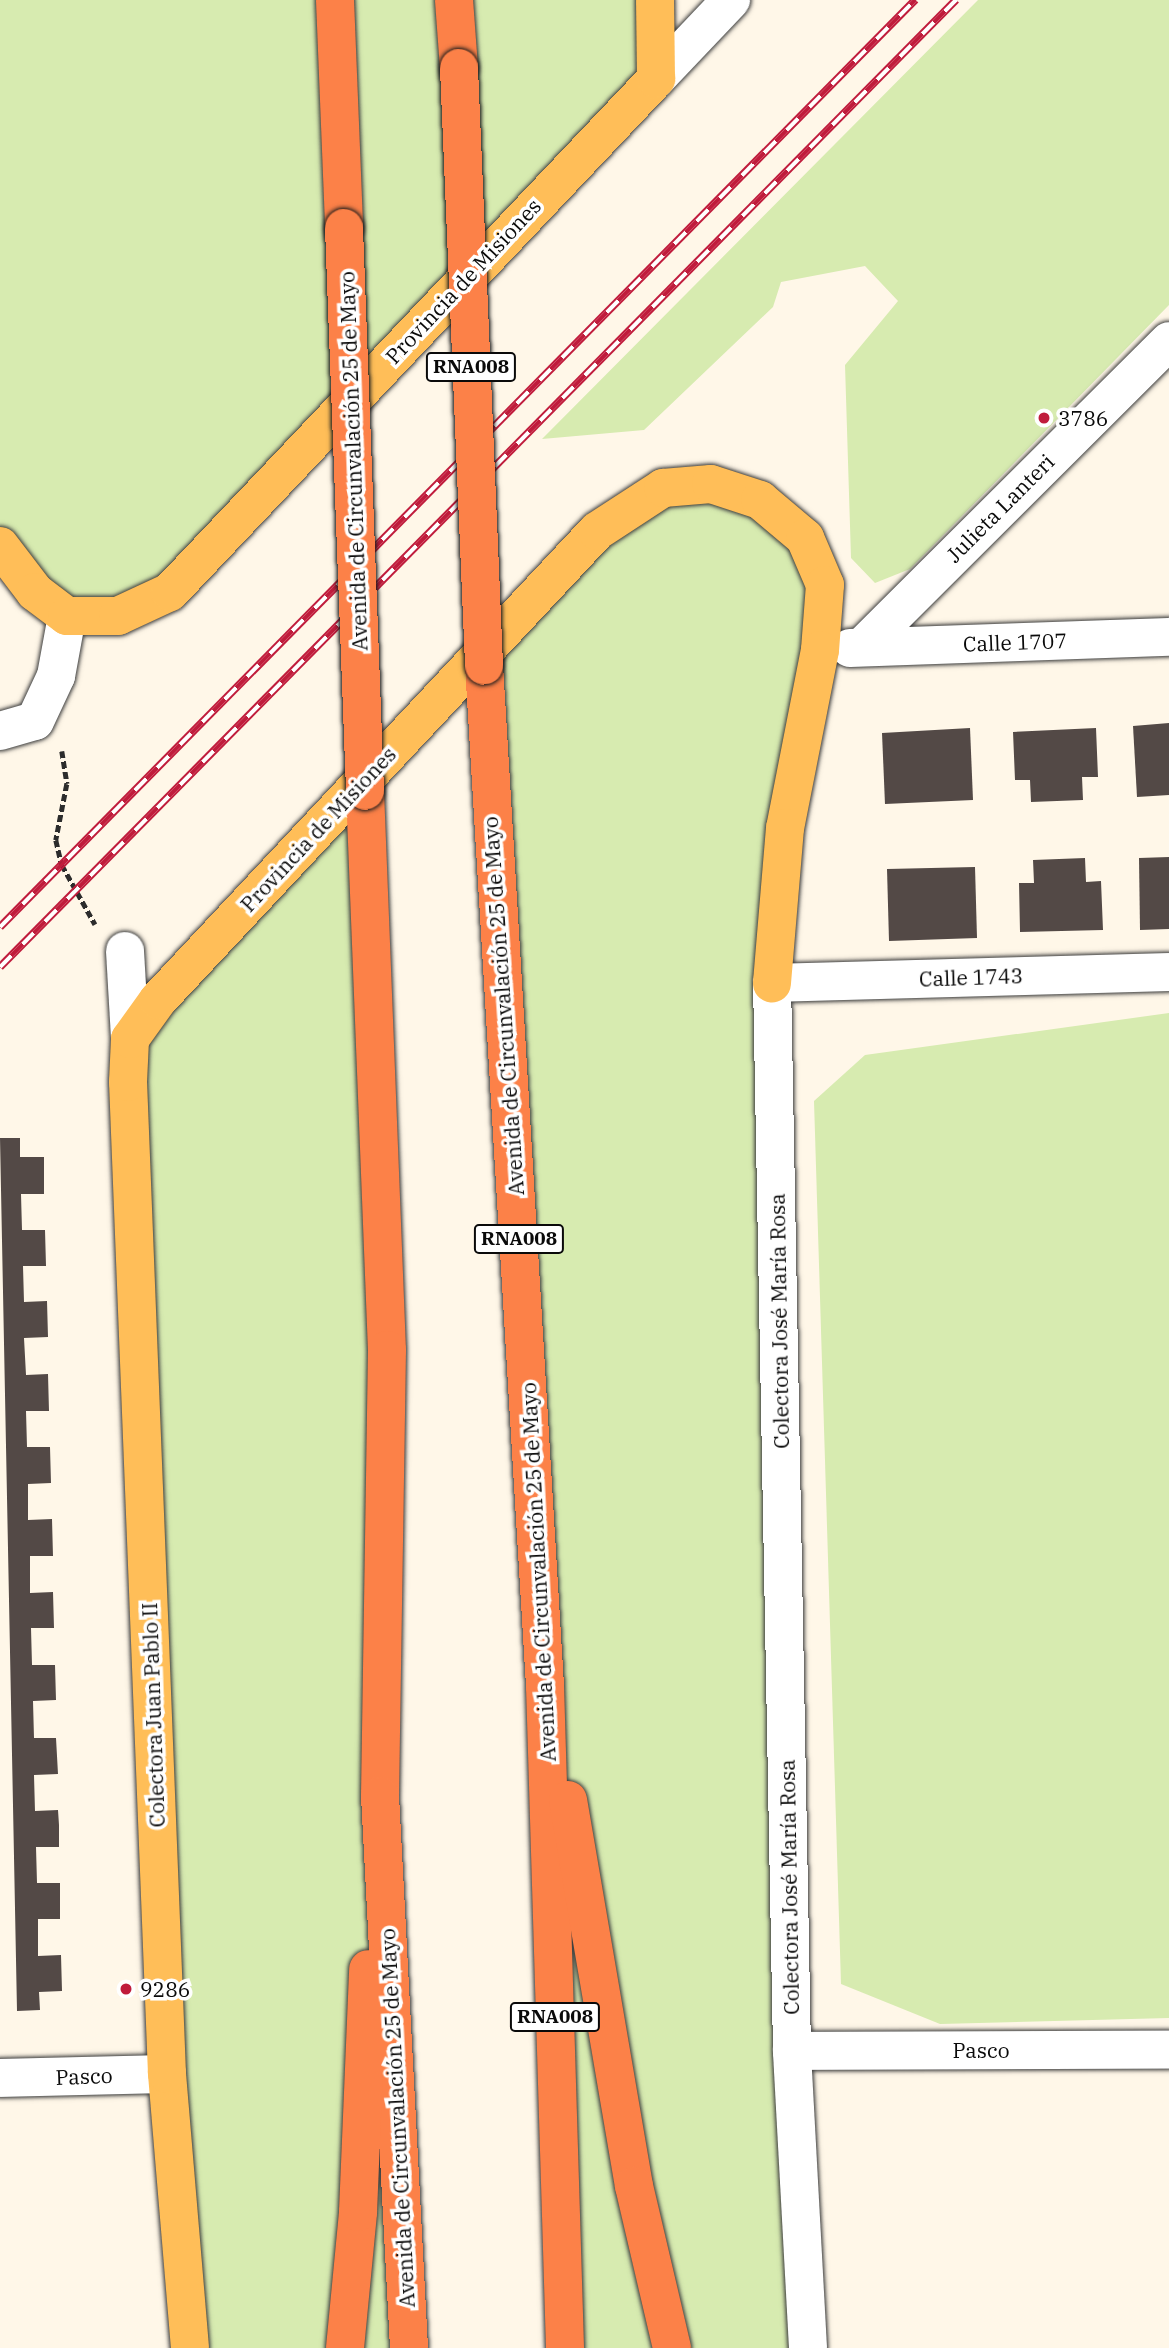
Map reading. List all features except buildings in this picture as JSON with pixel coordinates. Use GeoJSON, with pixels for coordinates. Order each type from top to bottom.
{"type":"FeatureCollection","features":[{"type":"Feature","properties":{"kind":"highway","name":"Avenida de Circunvalación 25 de Mayo"},"geometry":{"type":"LineString","coordinates":[[335,0],[387,1350],[380,1796],[409,2348]]}},
{"type":"Feature","properties":{"kind":"highway","name":"Avenida de Circunvalación 25 de Mayo"},"geometry":{"type":"LineString","coordinates":[[454,0],[489,793],[545,1686],[565,2348]]}},
{"type":"Feature","properties":{"kind":"highway"},"geometry":{"type":"LineString","coordinates":[[545,1686],[634,2186],[672,2348]]}},
{"type":"Feature","properties":{"kind":"highway"},"geometry":{"type":"LineString","coordinates":[[345,2348],[358,2212],[365,2004],[380,1796]]}},
{"type":"Feature","properties":{"kind":"main road"},"geometry":{"type":"LineString","coordinates":[[655,0],[656,79]]}},
{"type":"Feature","properties":{"kind":"main road","name":"Provincia de Misiones"},"geometry":{"type":"LineString","coordinates":[[68,616],[118,616],[170,592],[656,79]]}},
{"type":"Feature","properties":{"kind":"main road","name":"Colectora José María Rosa"},"geometry":{"type":"LineString","coordinates":[[597,531],[663,488],[712,484],[760,500],[805,538],[825,585],[820,650],[785,828],[772,983]]}},
{"type":"Feature","properties":{"kind":"main road","name":"Provincia de Misiones"},"geometry":{"type":"LineString","coordinates":[[130,1039],[158,1000],[597,531]]}},
{"type":"Feature","properties":{"kind":"main road"},"geometry":{"type":"LineString","coordinates":[[0,546],[35,592],[68,616]]}},
{"type":"Feature","properties":{"kind":"main road","name":"Colectora Juan Pablo II"},"geometry":{"type":"LineString","coordinates":[[130,1039],[128,1082],[167,2074],[190,2348]]}},
{"type":"Feature","properties":{"kind":"street","name":"Provincia de Misiones"},"geometry":{"type":"LineString","coordinates":[[656,79],[731,0]]}},
{"type":"Feature","properties":{"kind":"street","name":"Julieta Lanteri"},"geometry":{"type":"LineString","coordinates":[[862,647],[1169,341]]}},
{"type":"Feature","properties":{"kind":"street"},"geometry":{"type":"LineString","coordinates":[[0,732],[35,722],[56,676],[68,616]]}},
{"type":"Feature","properties":{"kind":"street","name":"Calle 1707"},"geometry":{"type":"LineString","coordinates":[[820,650],[1169,637]]}},
{"type":"Feature","properties":{"kind":"street"},"geometry":{"type":"LineString","coordinates":[[125,951],[130,1039]]}},
{"type":"Feature","properties":{"kind":"street","name":"Calle 1743"},"geometry":{"type":"LineString","coordinates":[[772,983],[1169,972]]}},
{"type":"Feature","properties":{"kind":"street","name":"Colectora José María Rosa"},"geometry":{"type":"LineString","coordinates":[[772,983],[792,2051],[808,2348]]}},
{"type":"Feature","properties":{"kind":"street","name":"Pasco"},"geometry":{"type":"LineString","coordinates":[[792,2051],[1169,2050]]}},
{"type":"Feature","properties":{"kind":"street","name":"Pasco"},"geometry":{"type":"LineString","coordinates":[[0,2078],[167,2074]]}},
{"type":"Feature","properties":{"kind":"path"},"geometry":{"type":"LineString","coordinates":[[47,696],[67,784],[56,840],[62,865],[105,943],[125,951]]}},
{"type":"Feature","properties":{"kind":"green space"},"geometry":{"type":"Polygon","coordinates":[[[0,0],[655,0],[656,79],[170,592],[67,616],[0,546],[0,0]]]}},
{"type":"Feature","properties":{"kind":"green space"},"geometry":{"type":"Polygon","coordinates":[[[978,0],[1169,0],[1169,305],[910,569],[875,583],[851,558],[845,365],[898,301],[865,266],[781,282],[773,307],[644,430],[542,439],[978,0]]]}},
{"type":"Feature","properties":{"kind":"green space"},"geometry":{"type":"Polygon","coordinates":[[[663,488],[760,500],[825,585],[785,828],[808,2348],[565,2348],[484,666],[663,488]]]}},
{"type":"Feature","properties":{"kind":"green space"},"geometry":{"type":"Polygon","coordinates":[[[365,791],[409,2348],[190,2348],[128,1082],[158,1000],[365,791]]]}},
{"type":"Feature","properties":{"kind":"green space"},"geometry":{"type":"Polygon","coordinates":[[[1169,1013],[1169,2018],[940,2024],[841,1984],[814,1101],[865,1055],[1169,1013]]]}},
{"type":"Feature","properties":{"kind":"railway"},"geometry":{"type":"LineString","coordinates":[[0,927],[915,0]]}},
{"type":"Feature","properties":{"kind":"railway"},"geometry":{"type":"LineString","coordinates":[[0,967],[956,0]]}},
{"type":"Feature","properties":{"kind":"place","name":"3786"},"geometry":{"type":"Point","coordinates":[1044,418]}},
{"type":"Feature","properties":{"kind":"place","name":"9286"},"geometry":{"type":"Point","coordinates":[126,1989]}}]}
